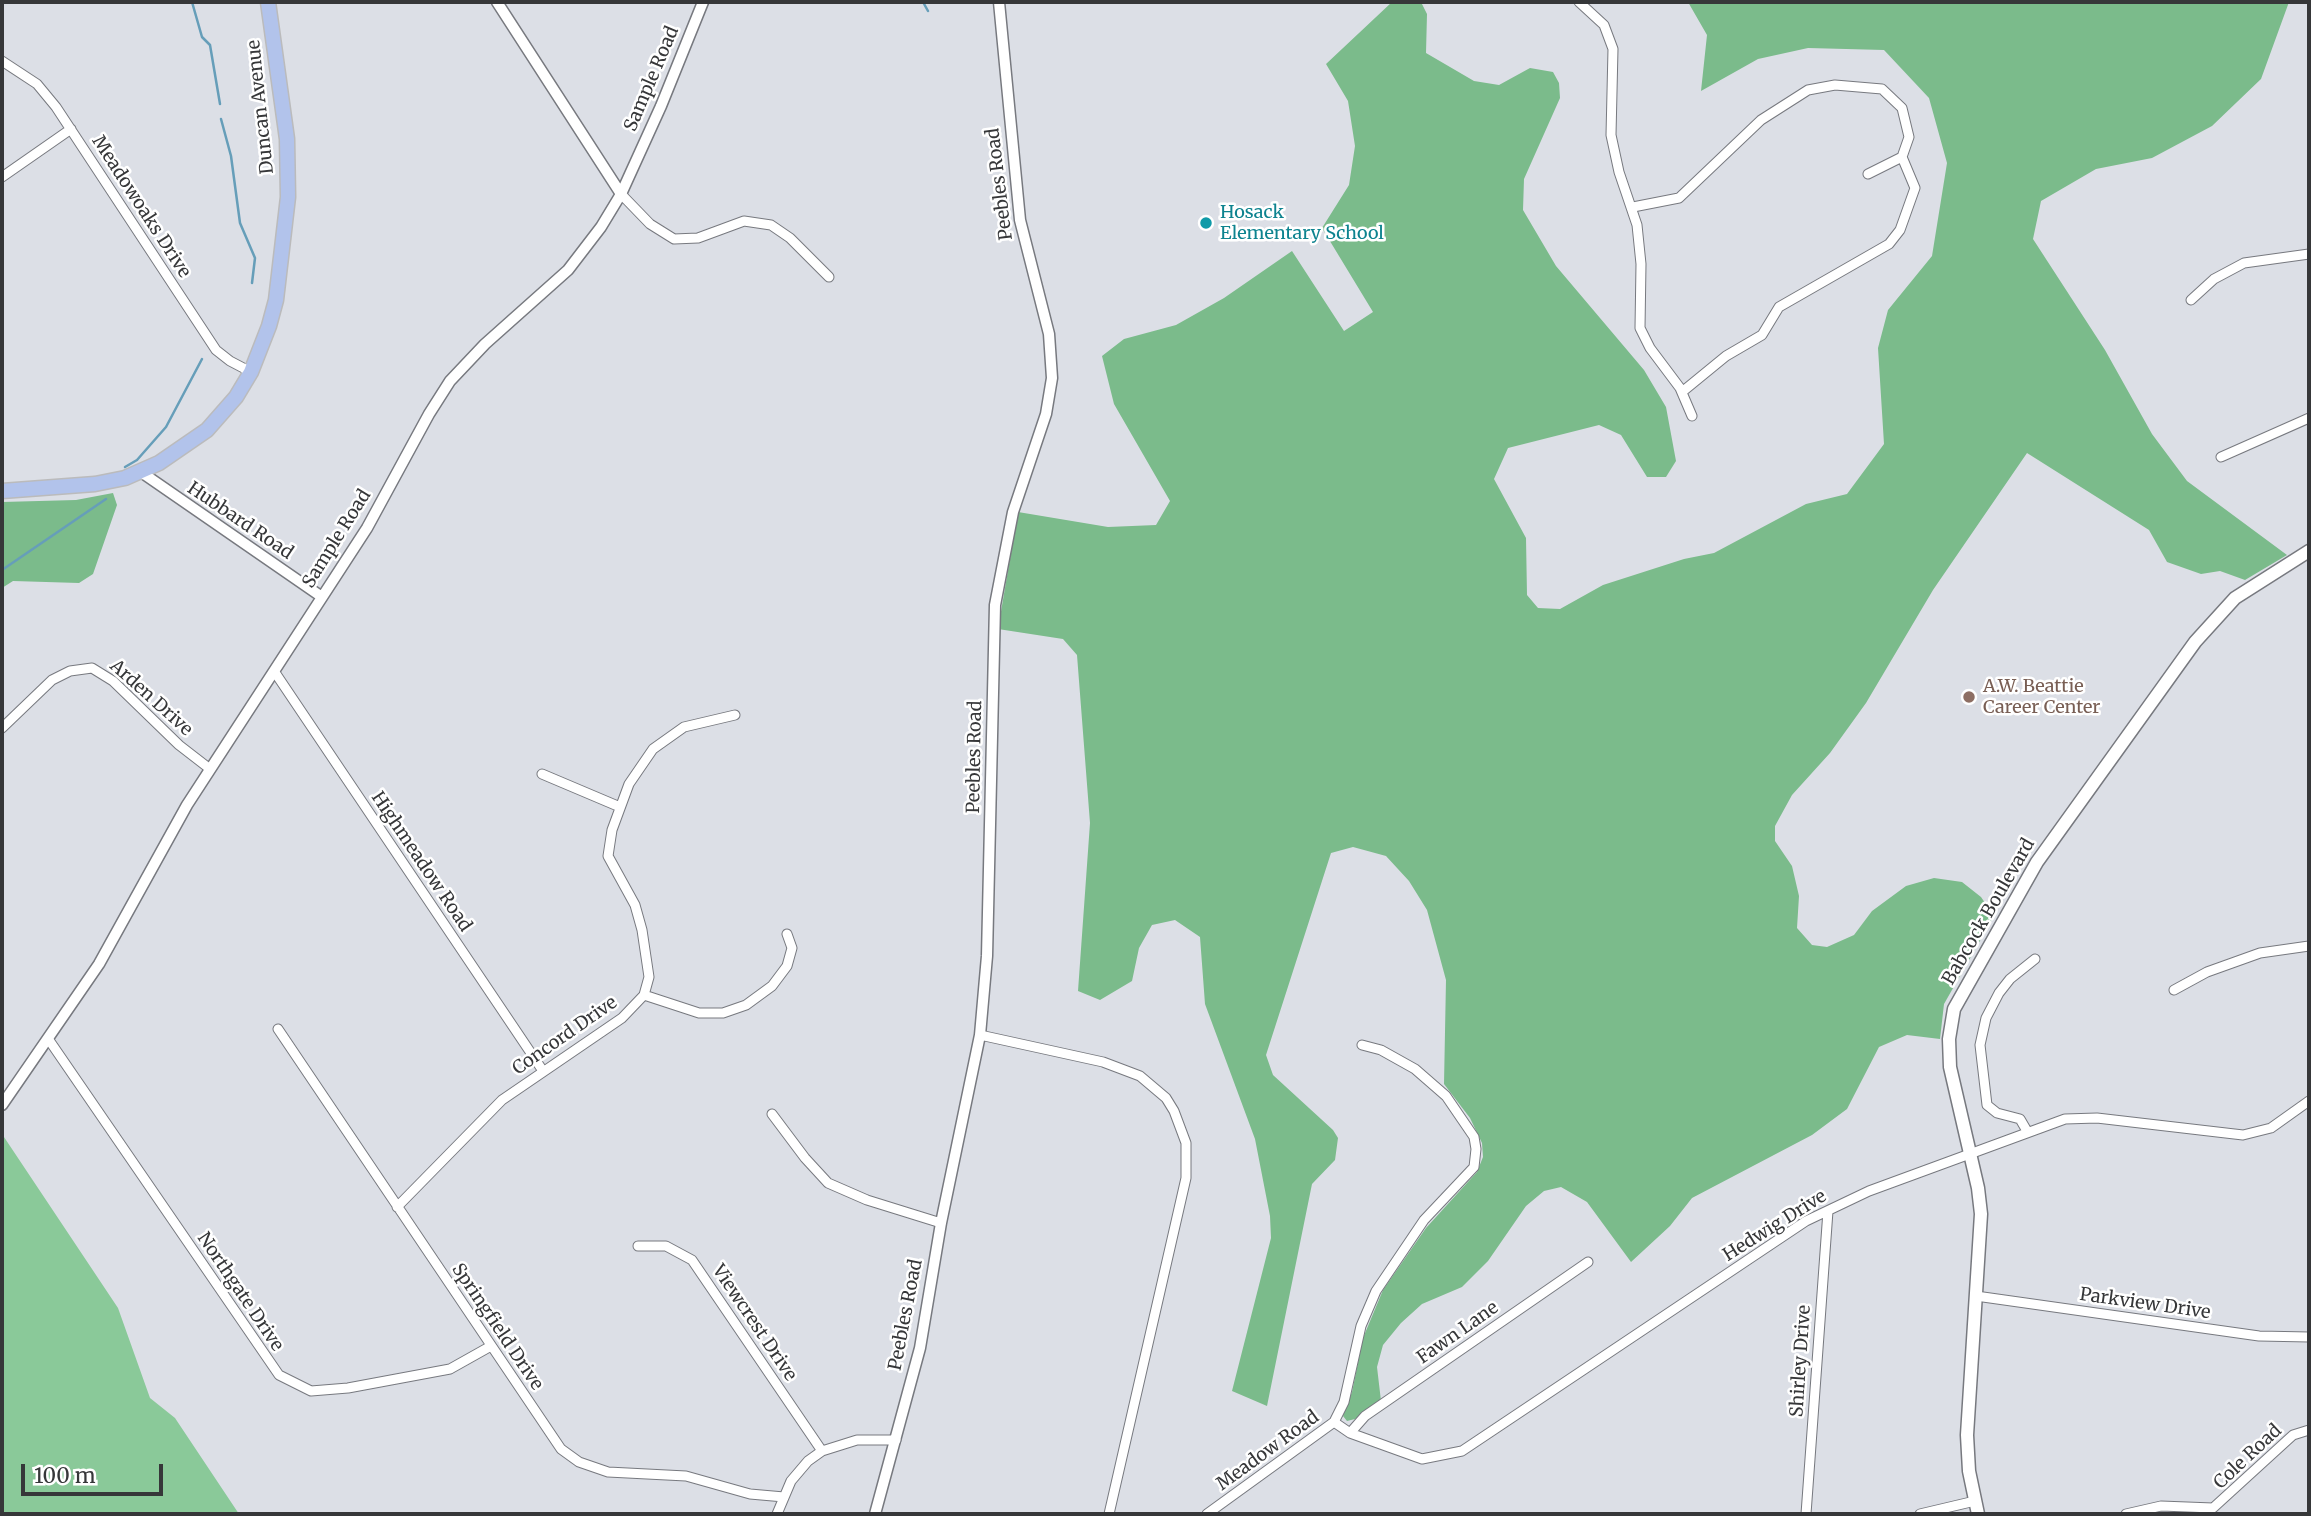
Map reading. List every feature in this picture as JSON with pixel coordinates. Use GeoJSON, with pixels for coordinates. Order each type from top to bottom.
{"type":"FeatureCollection","features":[{"type":"Feature","properties":{"kind":"main road","name":"Duncan Avenue"},"geometry":{"type":"LineString","coordinates":[[2,491],[95,484],[141,472],[178,452],[207,430],[236,397],[251,372],[270,326],[276,300],[288,197],[287,139],[268,2]]}},
{"type":"Feature","properties":{"kind":"main road","name":"Babcock Boulevard"},"geometry":{"type":"LineString","coordinates":[[1976,1508],[1967,1444],[1981,1214],[1952,1079],[1949,1048],[1954,1009],[1969,977],[2037,862],[2206,628],[2246,589],[2309,551]]}},
{"type":"Feature","properties":{"kind":"street"},"geometry":{"type":"LineString","coordinates":[[497,2],[621,194],[650,224],[674,239],[698,238],[744,221],[771,225],[790,238],[829,277]]}},
{"type":"Feature","properties":{"kind":"street","name":"Peebles Road"},"geometry":{"type":"LineString","coordinates":[[875,1514],[920,1348],[941,1223],[980,1035],[987,956],[995,605],[1013,512],[1046,414],[1052,378],[1049,334],[1020,220],[999,2]]}},
{"type":"Feature","properties":{"kind":"street"},"geometry":{"type":"LineString","coordinates":[[1579,2],[1604,25],[1612,48],[1611,135],[1619,172],[1633,207],[1640,247],[1640,328],[1650,348],[1682,392],[1692,416]]}},
{"type":"Feature","properties":{"kind":"street","name":"Sample Road"},"geometry":{"type":"LineString","coordinates":[[2,1105],[99,964],[167,840],[210,769],[367,528],[429,414],[454,376],[568,270],[593,240],[621,194],[675,75],[699,4]]}},
{"type":"Feature","properties":{"kind":"street","name":"Meadowoaks Drive"},"geometry":{"type":"LineString","coordinates":[[2,61],[37,85],[71,129],[216,350],[251,372]]}},
{"type":"Feature","properties":{"kind":"street"},"geometry":{"type":"LineString","coordinates":[[1633,207],[1679,198],[1761,120],[1808,90],[1835,85],[1882,89],[1902,108],[1909,137],[1902,157],[1915,188],[1900,230],[1889,244],[1779,307],[1762,335],[1726,356],[1682,392]]}},
{"type":"Feature","properties":{"kind":"street"},"geometry":{"type":"LineString","coordinates":[[2,177],[71,129]]}},
{"type":"Feature","properties":{"kind":"street"},"geometry":{"type":"LineString","coordinates":[[1868,174],[1902,157]]}},
{"type":"Feature","properties":{"kind":"street"},"geometry":{"type":"LineString","coordinates":[[2191,300],[2214,279],[2244,263],[2309,254]]}},
{"type":"Feature","properties":{"kind":"street"},"geometry":{"type":"LineString","coordinates":[[2221,457],[2309,418]]}},
{"type":"Feature","properties":{"kind":"street","name":"Hubbard Road"},"geometry":{"type":"LineString","coordinates":[[141,472],[322,597]]}},
{"type":"Feature","properties":{"kind":"street","name":"Arden Drive"},"geometry":{"type":"LineString","coordinates":[[2,728],[52,680],[70,671],[92,668],[113,681],[179,745],[210,769]]}},
{"type":"Feature","properties":{"kind":"street","name":"Highmeadow Road"},"geometry":{"type":"LineString","coordinates":[[274,671],[543,1071]]}},
{"type":"Feature","properties":{"kind":"street"},"geometry":{"type":"LineString","coordinates":[[735,715],[696,722],[663,740],[642,761],[620,807],[609,841],[608,856],[639,913],[649,977],[644,995],[699,1013],[723,1013],[746,1005],[763,995],[787,966],[792,948],[787,934]]}},
{"type":"Feature","properties":{"kind":"street"},"geometry":{"type":"LineString","coordinates":[[542,774],[620,807]]}},
{"type":"Feature","properties":{"kind":"street"},"geometry":{"type":"LineString","coordinates":[[2174,989],[2200,975],[2260,953],[2309,946]]}},
{"type":"Feature","properties":{"kind":"street"},"geometry":{"type":"LineString","coordinates":[[2027,1131],[2020,1119],[1997,1114],[1987,1105],[1980,1045],[1986,1018],[1999,993],[2010,979],[2035,959]]}},
{"type":"Feature","properties":{"kind":"street","name":"Concord Drive"},"geometry":{"type":"LineString","coordinates":[[397,1207],[490,1110],[622,1018],[644,995]]}},
{"type":"Feature","properties":{"kind":"street","name":"Springfield Drive"},"geometry":{"type":"LineString","coordinates":[[278,1029],[553,1438],[579,1462],[608,1472],[686,1476],[750,1494],[784,1497]]}},
{"type":"Feature","properties":{"kind":"street"},"geometry":{"type":"LineString","coordinates":[[980,1035],[1103,1062],[1140,1076],[1166,1098],[1186,1143],[1188,1161],[1184,1187],[1109,1514]]}},
{"type":"Feature","properties":{"kind":"street","name":"Northgate Drive"},"geometry":{"type":"LineString","coordinates":[[49,1040],[57,1047],[269,1364],[289,1382],[311,1391],[362,1386],[450,1369],[491,1346]]}},
{"type":"Feature","properties":{"kind":"street","name":"Meadow Road"},"geometry":{"type":"LineString","coordinates":[[1207,1514],[1334,1422],[1344,1402],[1360,1326],[1376,1291],[1424,1220],[1471,1172],[1476,1154],[1471,1132],[1446,1096],[1415,1069],[1381,1050],[1362,1045]]}},
{"type":"Feature","properties":{"kind":"street","name":"Hedwig Drive"},"geometry":{"type":"LineString","coordinates":[[1334,1422],[1350,1433],[1422,1459],[1462,1451],[1806,1221],[1869,1191],[2065,1119],[2085,1118],[2243,1135],[2272,1128],[2309,1101]]}},
{"type":"Feature","properties":{"kind":"street"},"geometry":{"type":"LineString","coordinates":[[772,1114],[805,1158],[828,1183],[867,1200],[941,1223]]}},
{"type":"Feature","properties":{"kind":"street","name":"Shirley Drive"},"geometry":{"type":"LineString","coordinates":[[1806,1514],[1828,1210]]}},
{"type":"Feature","properties":{"kind":"street","name":"Viewcrest Drive"},"geometry":{"type":"LineString","coordinates":[[638,1246],[666,1246],[692,1261],[822,1451]]}},
{"type":"Feature","properties":{"kind":"street","name":"Fawn Lane"},"geometry":{"type":"LineString","coordinates":[[1350,1433],[1365,1416],[1588,1262]]}},
{"type":"Feature","properties":{"kind":"street","name":"Parkview Drive"},"geometry":{"type":"LineString","coordinates":[[1976,1296],[2259,1336],[2309,1336]]}},
{"type":"Feature","properties":{"kind":"street","name":"Cole Road"},"geometry":{"type":"LineString","coordinates":[[2126,1514],[2161,1506],[2213,1508],[2293,1435],[2309,1430]]}},
{"type":"Feature","properties":{"kind":"street"},"geometry":{"type":"LineString","coordinates":[[777,1514],[799,1471],[822,1451],[857,1440],[896,1440]]}},
{"type":"Feature","properties":{"kind":"street"},"geometry":{"type":"LineString","coordinates":[[1920,1514],[1976,1508]]}},
{"type":"Feature","properties":{"kind":"green space"},"geometry":{"type":"Polygon","coordinates":[[[1392,2],[1421,2],[1427,14],[1426,53],[1474,81],[1499,85],[1530,68],[1553,72],[1559,83],[1560,98],[1524,179],[1523,210],[1556,266],[1644,370],[1666,407],[1676,461],[1666,477],[1647,477],[1621,435],[1599,425],[1508,448],[1494,479],[1526,538],[1527,595],[1538,608],[1560,609],[1603,585],[1684,559],[1714,553],[1806,504],[1847,494],[1884,444],[1878,348],[1888,310],[1932,256],[1947,163],[1929,98],[1884,50],[1808,48],[1758,59],[1701,91],[1707,35],[1688,2],[2289,2],[2261,79],[2212,126],[2152,158],[2096,169],[2041,201],[2033,239],[2105,350],[2152,434],[2187,481],[2287,555],[2245,580],[2220,571],[2201,574],[2167,562],[2149,530],[2027,453],[1933,590],[1866,703],[1830,753],[1792,795],[1775,826],[1775,841],[1792,866],[1799,896],[1797,928],[1812,945],[1827,947],[1854,935],[1872,911],[1906,886],[1934,878],[1962,882],[1981,897],[1994,916],[1944,1004],[1940,1039],[1907,1035],[1879,1047],[1847,1109],[1812,1135],[1692,1198],[1670,1226],[1631,1262],[1587,1202],[1561,1187],[1544,1191],[1526,1206],[1488,1261],[1462,1287],[1422,1304],[1401,1323],[1383,1345],[1377,1367],[1381,1401],[1355,1419],[1347,1421],[1343,1416],[1352,1392],[1363,1338],[1383,1290],[1426,1228],[1477,1172],[1483,1157],[1482,1143],[1470,1118],[1444,1084],[1446,980],[1427,910],[1409,881],[1386,856],[1353,847],[1331,853],[1266,1055],[1273,1075],[1333,1130],[1338,1138],[1335,1160],[1312,1184],[1267,1406],[1232,1391],[1271,1238],[1270,1216],[1255,1139],[1205,1004],[1200,937],[1175,920],[1152,925],[1139,948],[1132,981],[1100,1000],[1078,991],[1090,823],[1077,655],[1063,639],[998,629],[1018,512],[1108,527],[1156,525],[1170,501],[1114,404],[1102,356],[1124,339],[1176,325],[1224,298],[1292,251],[1344,331],[1373,312],[1322,228],[1349,185],[1355,146],[1348,101],[1326,64],[1392,2]]]}},
{"type":"Feature","properties":{"kind":"green space"},"geometry":{"type":"Polygon","coordinates":[[[113,493],[117,505],[93,574],[79,583],[13,581],[2,588],[2,502],[76,500],[113,493]]]}},
{"type":"Feature","properties":{"kind":"green space"},"geometry":{"type":"Polygon","coordinates":[[[2,1134],[118,1308],[150,1398],[175,1418],[239,1514],[2,1514],[2,1134]]]}},
{"type":"Feature","properties":{"kind":"waterway"},"geometry":{"type":"LineString","coordinates":[[192,2],[202,37],[210,45],[220,104]]}},
{"type":"Feature","properties":{"kind":"waterway"},"geometry":{"type":"LineString","coordinates":[[923,2],[928,11]]}},
{"type":"Feature","properties":{"kind":"waterway"},"geometry":{"type":"LineString","coordinates":[[221,119],[231,156],[240,223],[255,258],[252,283]]}},
{"type":"Feature","properties":{"kind":"waterway"},"geometry":{"type":"LineString","coordinates":[[125,467],[137,460],[166,427],[202,359]]}},
{"type":"Feature","properties":{"kind":"waterway"},"geometry":{"type":"LineString","coordinates":[[2,570],[106,499]]}},
{"type":"Feature","properties":{"kind":"place","name":"Hosack Elementary School"},"geometry":{"type":"Point","coordinates":[1206,223]}},
{"type":"Feature","properties":{"kind":"place","name":"A.W. Beattie Career Center"},"geometry":{"type":"Point","coordinates":[1969,697]}}]}
